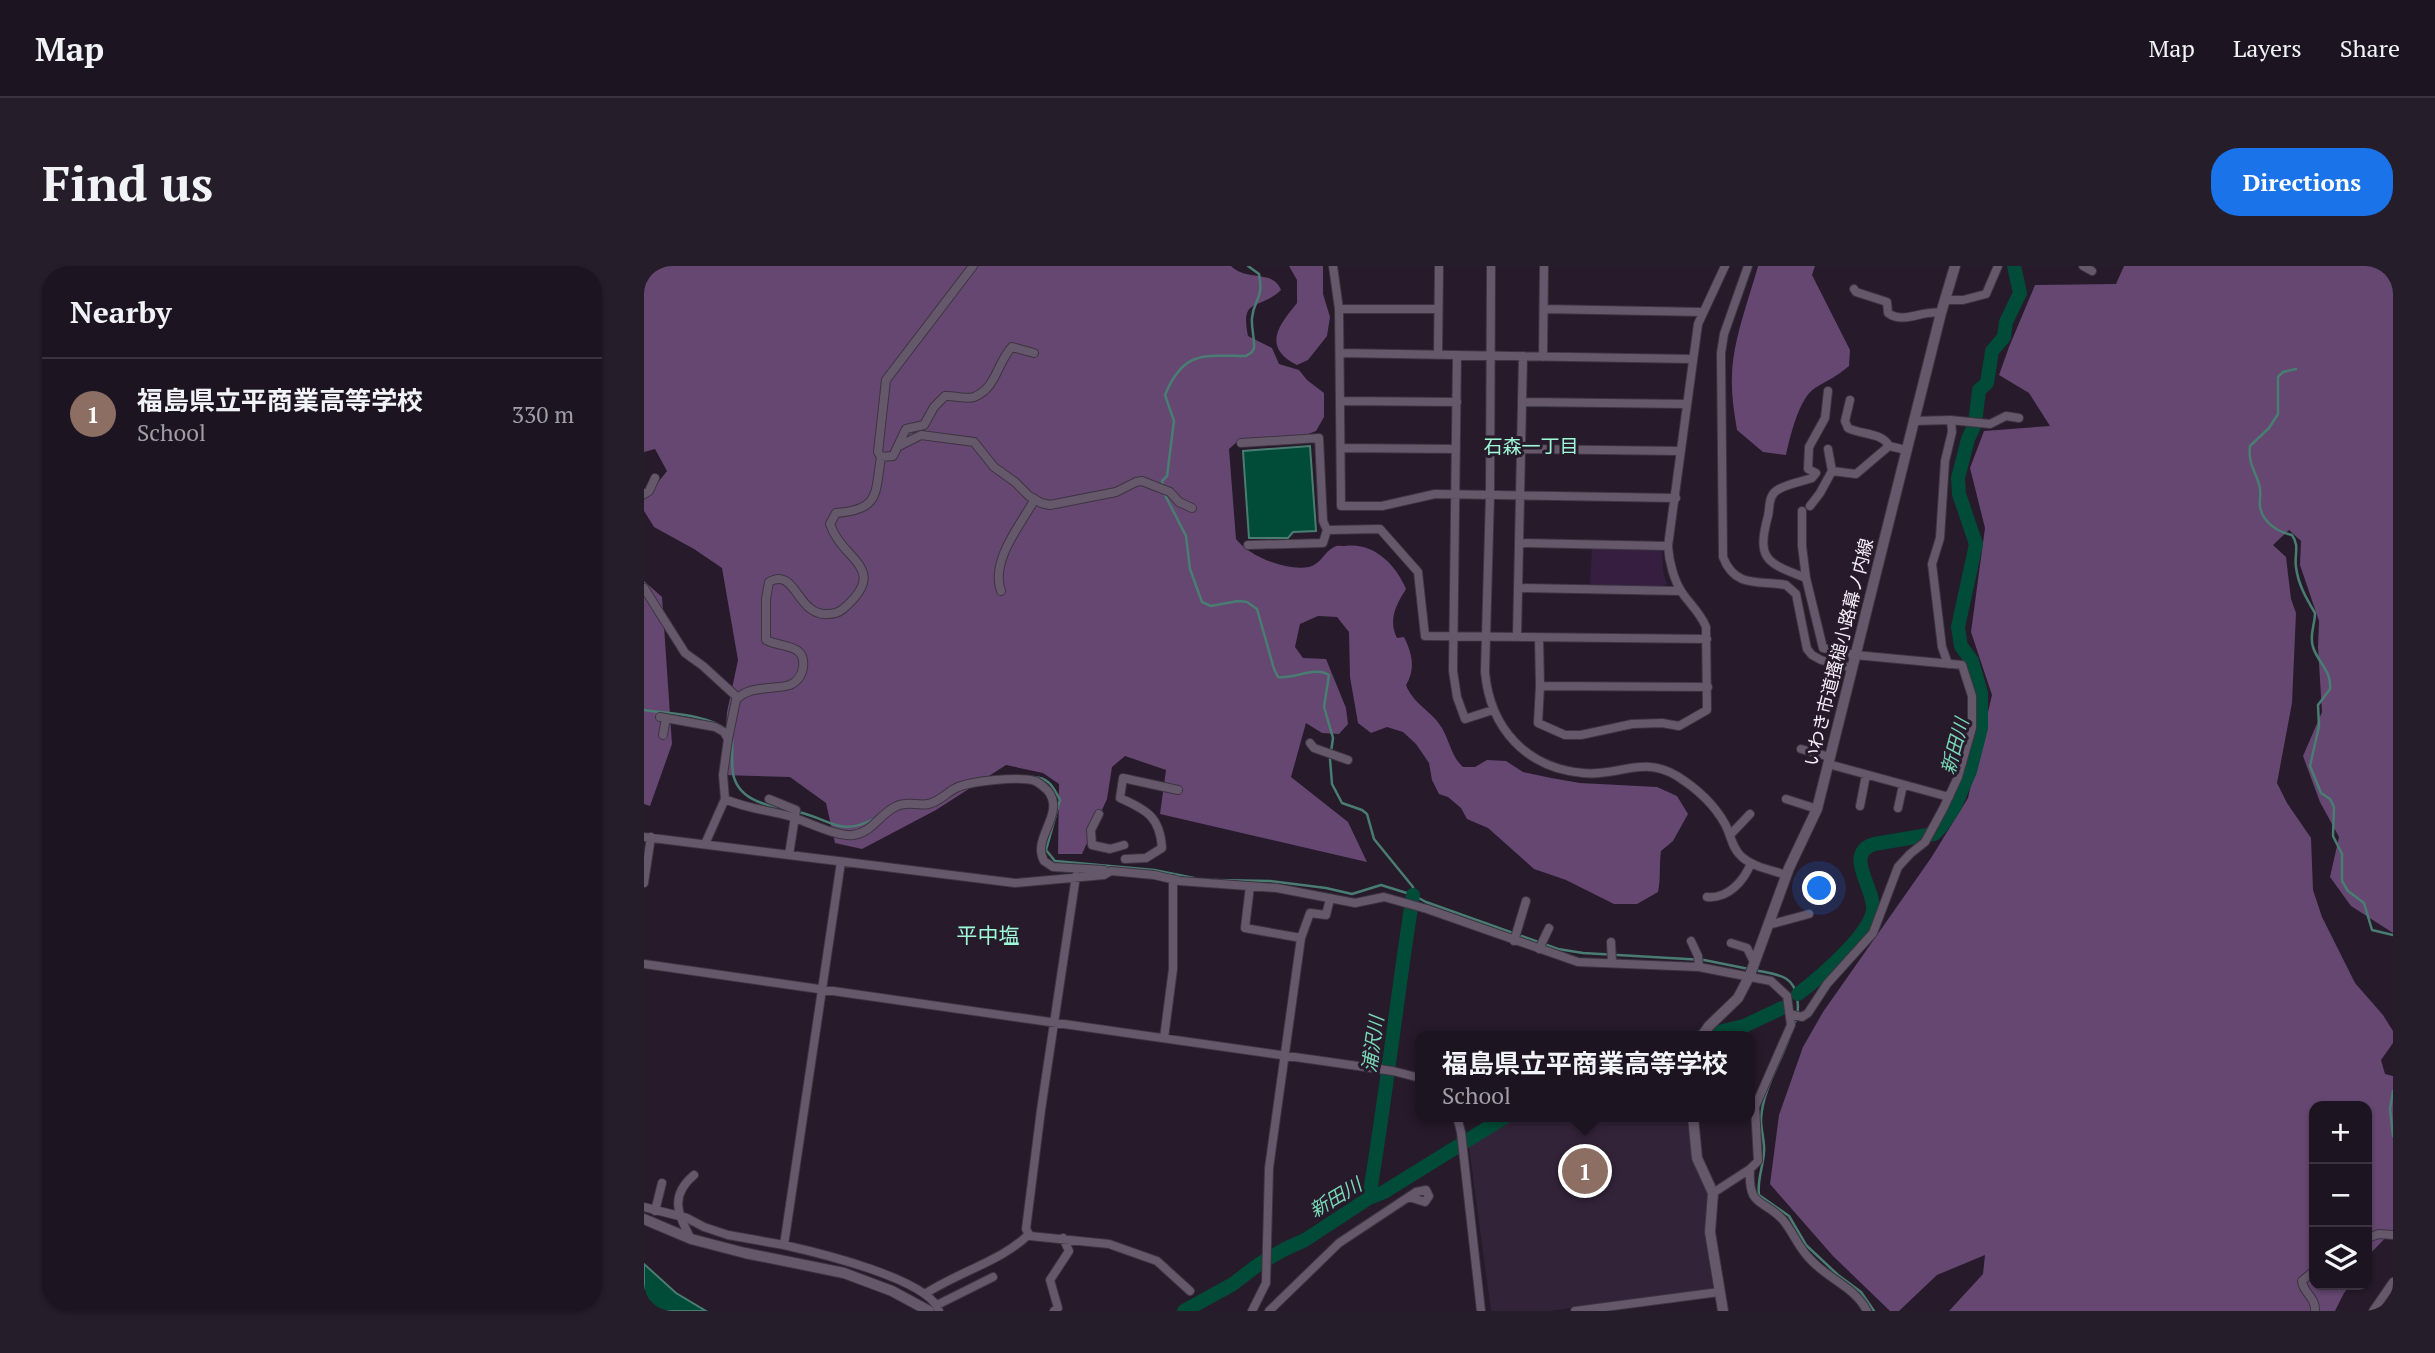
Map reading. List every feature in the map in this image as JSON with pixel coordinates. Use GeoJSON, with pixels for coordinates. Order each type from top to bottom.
{"type":"FeatureCollection","features":[{"type":"Feature","properties":{"kind":"street"},"geometry":{"type":"LineString","coordinates":[[705,844],[725,799],[723,766],[738,698],[749,691],[790,685],[802,675],[803,662],[799,651],[766,640],[767,587],[772,580],[785,579],[802,603],[810,610],[823,615],[837,613],[863,589],[864,580],[859,567],[830,524],[836,513],[863,508],[871,502],[875,494],[881,457],[878,452],[886,380],[973,266]]}},
{"type":"Feature","properties":{"kind":"street"},"geometry":{"type":"LineString","coordinates":[[1333,266],[1339,309],[1342,506],[1368,508],[1434,494],[1676,498]]}},
{"type":"Feature","properties":{"kind":"street"},"geometry":{"type":"LineString","coordinates":[[1438,355],[1439,266]]}},
{"type":"Feature","properties":{"kind":"street"},"geometry":{"type":"LineString","coordinates":[[1491,266],[1490,495],[1485,672],[1487,693],[1499,723],[1520,748],[1542,762],[1584,774],[1653,766],[1676,775],[1712,804],[1736,851],[1751,863],[1786,875]]}},
{"type":"Feature","properties":{"kind":"street"},"geometry":{"type":"LineString","coordinates":[[1543,357],[1544,266]]}},
{"type":"Feature","properties":{"kind":"street"},"geometry":{"type":"LineString","coordinates":[[1539,638],[1538,723],[1565,735],[1581,735],[1632,724],[1662,723],[1679,726],[1707,710],[1707,639],[1703,619],[1681,591],[1672,569],[1668,546],[1692,359],[1702,312],[1725,266]]}},
{"type":"Feature","properties":{"kind":"street"},"geometry":{"type":"LineString","coordinates":[[1748,266],[1724,334],[1721,353],[1723,557],[1732,574],[1742,580],[1786,585],[1792,589],[1796,594],[1807,649],[1812,655],[1852,668]]}},
{"type":"Feature","properties":{"kind":"street","name":"いわき市道搔槌小路幕ノ内線"},"geometry":{"type":"LineString","coordinates":[[1706,1031],[1738,998],[1752,969],[1786,875],[1817,809],[1913,421],[1955,266]]}},
{"type":"Feature","properties":{"kind":"street"},"geometry":{"type":"LineString","coordinates":[[1945,300],[1962,300],[1986,294],[1998,266]]}},
{"type":"Feature","properties":{"kind":"street"},"geometry":{"type":"LineString","coordinates":[[2083,266],[2092,271]]}},
{"type":"Feature","properties":{"kind":"street"},"geometry":{"type":"LineString","coordinates":[[1854,289],[1887,302],[1888,313],[1894,317],[1908,318],[1931,312],[1941,313]]}},
{"type":"Feature","properties":{"kind":"street"},"geometry":{"type":"LineString","coordinates":[[1339,309],[1438,309]]}},
{"type":"Feature","properties":{"kind":"street"},"geometry":{"type":"LineString","coordinates":[[1544,309],[1702,312]]}},
{"type":"Feature","properties":{"kind":"street"},"geometry":{"type":"LineString","coordinates":[[881,457],[893,456],[906,429],[924,425],[934,407],[945,396],[968,398],[980,393],[996,378],[1007,352],[1012,347],[1034,352]]}},
{"type":"Feature","properties":{"kind":"street"},"geometry":{"type":"LineString","coordinates":[[1340,353],[1692,359]]}},
{"type":"Feature","properties":{"kind":"street"},"geometry":{"type":"LineString","coordinates":[[1457,355],[1453,671],[1457,697],[1465,719],[1493,710]]}},
{"type":"Feature","properties":{"kind":"street"},"geometry":{"type":"LineString","coordinates":[[1517,637],[1523,356]]}},
{"type":"Feature","properties":{"kind":"street"},"geometry":{"type":"LineString","coordinates":[[1806,578],[1782,569],[1770,561],[1763,547],[1763,529],[1768,517],[1770,499],[1776,491],[1812,478],[1815,473],[1808,469],[1808,456],[1812,440],[1825,418],[1828,391]]}},
{"type":"Feature","properties":{"kind":"street"},"geometry":{"type":"LineString","coordinates":[[1850,400],[1845,421],[1848,428],[1880,437],[1886,440],[1889,446]]}},
{"type":"Feature","properties":{"kind":"street"},"geometry":{"type":"LineString","coordinates":[[1340,401],[1457,402]]}},
{"type":"Feature","properties":{"kind":"street"},"geometry":{"type":"LineString","coordinates":[[1522,402],[1686,404]]}},
{"type":"Feature","properties":{"kind":"street"},"geometry":{"type":"LineString","coordinates":[[1913,421],[1993,423],[2006,416],[2019,418]]}},
{"type":"Feature","properties":{"kind":"street"},"geometry":{"type":"LineString","coordinates":[[1813,420],[1821,426]]}},
{"type":"Feature","properties":{"kind":"street"},"geometry":{"type":"LineString","coordinates":[[1948,664],[1942,647],[1934,598],[1932,564],[1940,538],[1945,461],[1951,439],[1951,420]]}},
{"type":"Feature","properties":{"kind":"street"},"geometry":{"type":"LineString","coordinates":[[899,446],[921,435],[974,442],[993,467],[1041,503],[1059,505],[1116,492],[1142,481],[1170,492],[1179,502],[1192,508]]}},
{"type":"Feature","properties":{"kind":"street"},"geometry":{"type":"LineString","coordinates":[[1241,443],[1319,438],[1323,521],[1326,530],[1323,543],[1248,545]]}},
{"type":"Feature","properties":{"kind":"street"},"geometry":{"type":"LineString","coordinates":[[1889,446],[1906,450]]}},
{"type":"Feature","properties":{"kind":"street"},"geometry":{"type":"LineString","coordinates":[[1832,471],[1856,474],[1889,446]]}},
{"type":"Feature","properties":{"kind":"street"},"geometry":{"type":"LineString","coordinates":[[1341,448],[1456,449]]}},
{"type":"Feature","properties":{"kind":"street"},"geometry":{"type":"LineString","coordinates":[[1521,449],[1680,451]]}},
{"type":"Feature","properties":{"kind":"street"},"geometry":{"type":"LineString","coordinates":[[1794,1015],[1808,1013],[1826,984],[1873,933],[1898,867],[1930,834],[1949,797],[1969,740],[1973,712],[1971,691],[1962,665],[1855,655],[1823,648],[1806,578],[1802,546],[1806,508],[1820,493],[1832,471],[1828,449]]}},
{"type":"Feature","properties":{"kind":"street"},"geometry":{"type":"LineString","coordinates":[[644,494],[649,491],[655,478]]}},
{"type":"Feature","properties":{"kind":"street"},"geometry":{"type":"LineString","coordinates":[[1001,591],[998,576],[1004,556],[1035,499]]}},
{"type":"Feature","properties":{"kind":"street"},"geometry":{"type":"LineString","coordinates":[[1326,530],[1380,529],[1418,572],[1425,636],[1707,639]]}},
{"type":"Feature","properties":{"kind":"street"},"geometry":{"type":"LineString","coordinates":[[1519,543],[1668,546]]}},
{"type":"Feature","properties":{"kind":"street"},"geometry":{"type":"LineString","coordinates":[[644,588],[685,653],[704,666],[738,698]]}},
{"type":"Feature","properties":{"kind":"street"},"geometry":{"type":"LineString","coordinates":[[1518,588],[1681,591]]}},
{"type":"Feature","properties":{"kind":"street"},"geometry":{"type":"LineString","coordinates":[[1540,685],[1708,687]]}},
{"type":"Feature","properties":{"kind":"street"},"geometry":{"type":"LineString","coordinates":[[663,735],[663,718],[715,727],[724,732],[728,740]]}},
{"type":"Feature","properties":{"kind":"street"},"geometry":{"type":"LineString","coordinates":[[1310,743],[1314,748],[1348,760]]}},
{"type":"Feature","properties":{"kind":"street"},"geometry":{"type":"LineString","coordinates":[[1801,749],[1866,775],[1949,797]]}},
{"type":"Feature","properties":{"kind":"street"},"geometry":{"type":"LineString","coordinates":[[1860,806],[1866,775]]}},
{"type":"Feature","properties":{"kind":"street"},"geometry":{"type":"LineString","coordinates":[[1125,859],[1146,858],[1162,848],[1156,820],[1140,807],[1120,798],[1123,778],[1178,790]]}},
{"type":"Feature","properties":{"kind":"street"},"geometry":{"type":"LineString","coordinates":[[725,799],[754,810],[795,818],[839,834],[854,835],[871,827],[899,804],[931,804],[967,784],[1028,779],[1044,787],[1053,803],[1040,852],[1044,862],[1053,867],[1277,888],[1355,903],[1384,897],[1578,962],[1752,969],[1783,990],[1794,1015],[1788,1035],[1757,1099],[1755,1110]]}},
{"type":"Feature","properties":{"kind":"street"},"geometry":{"type":"LineString","coordinates":[[1898,808],[1903,785]]}},
{"type":"Feature","properties":{"kind":"street"},"geometry":{"type":"LineString","coordinates":[[769,799],[795,809],[789,855]]}},
{"type":"Feature","properties":{"kind":"street"},"geometry":{"type":"LineString","coordinates":[[1786,799],[1817,809]]}},
{"type":"Feature","properties":{"kind":"street"},"geometry":{"type":"LineString","coordinates":[[1099,814],[1091,830],[1092,845],[1110,849],[1124,843],[1125,872]]}},
{"type":"Feature","properties":{"kind":"street"},"geometry":{"type":"LineString","coordinates":[[1730,835],[1750,814]]}},
{"type":"Feature","properties":{"kind":"street"},"geometry":{"type":"LineString","coordinates":[[644,883],[647,837],[1015,883],[1104,875],[1111,871]]}},
{"type":"Feature","properties":{"kind":"street"},"geometry":{"type":"LineString","coordinates":[[784,1245],[841,862]]}},
{"type":"Feature","properties":{"kind":"street"},"geometry":{"type":"LineString","coordinates":[[1707,897],[1721,896],[1736,886],[1751,863]]}},
{"type":"Feature","properties":{"kind":"street"},"geometry":{"type":"LineString","coordinates":[[1029,1234],[1026,1229],[1041,1110],[1076,876]]}},
{"type":"Feature","properties":{"kind":"street"},"geometry":{"type":"LineString","coordinates":[[1164,1038],[1173,969],[1173,879]]}},
{"type":"Feature","properties":{"kind":"street"},"geometry":{"type":"LineString","coordinates":[[1250,886],[1245,928],[1301,938]]}},
{"type":"Feature","properties":{"kind":"street"},"geometry":{"type":"LineString","coordinates":[[1252,1311],[1266,1283],[1269,1168],[1301,938],[1310,913],[1326,915],[1330,899]]}},
{"type":"Feature","properties":{"kind":"street"},"geometry":{"type":"LineString","coordinates":[[1514,940],[1526,901]]}},
{"type":"Feature","properties":{"kind":"street"},"geometry":{"type":"LineString","coordinates":[[1768,925],[1809,914]]}},
{"type":"Feature","properties":{"kind":"street"},"geometry":{"type":"LineString","coordinates":[[1539,949],[1549,928]]}},
{"type":"Feature","properties":{"kind":"street"},"geometry":{"type":"LineString","coordinates":[[1691,941],[1698,956],[1699,967]]}},
{"type":"Feature","properties":{"kind":"street"},"geometry":{"type":"LineString","coordinates":[[1611,942],[1612,963]]}},
{"type":"Feature","properties":{"kind":"street"},"geometry":{"type":"LineString","coordinates":[[1731,943],[1747,948],[1752,969]]}},
{"type":"Feature","properties":{"kind":"street"},"geometry":{"type":"LineString","coordinates":[[644,964],[1389,1070],[1415,1077]]}},
{"type":"Feature","properties":{"kind":"street"},"geometry":{"type":"LineString","coordinates":[[1458,1122],[1481,1311]]}},
{"type":"Feature","properties":{"kind":"street"},"geometry":{"type":"LineString","coordinates":[[1693,1122],[1697,1158],[1713,1193],[1710,1232],[1723,1311]]}},
{"type":"Feature","properties":{"kind":"street"},"geometry":{"type":"LineString","coordinates":[[1713,1193],[1758,1161],[1755,1122]]}},
{"type":"Feature","properties":{"kind":"street"},"geometry":{"type":"LineString","coordinates":[[1750,1169],[1749,1183],[1754,1199],[1783,1219],[1809,1259],[1857,1296],[1867,1311]]}},
{"type":"Feature","properties":{"kind":"street"},"geometry":{"type":"LineString","coordinates":[[691,1238],[678,1215],[681,1189],[694,1175]]}},
{"type":"Feature","properties":{"kind":"street"},"geometry":{"type":"LineString","coordinates":[[655,1211],[662,1183]]}},
{"type":"Feature","properties":{"kind":"street"},"geometry":{"type":"LineString","coordinates":[[1269,1311],[1339,1244],[1409,1197]]}},
{"type":"Feature","properties":{"kind":"street"},"geometry":{"type":"LineString","coordinates":[[644,1207],[678,1215],[728,1235],[784,1245],[852,1262],[925,1294],[935,1309]]}},
{"type":"Feature","properties":{"kind":"street"},"geometry":{"type":"LineString","coordinates":[[644,1219],[691,1238],[745,1253],[844,1273],[935,1309]]}},
{"type":"Feature","properties":{"kind":"street"},"geometry":{"type":"LineString","coordinates":[[925,1294],[1014,1248],[1029,1234],[1108,1244],[1157,1261],[1190,1291]]}},
{"type":"Feature","properties":{"kind":"street"},"geometry":{"type":"LineString","coordinates":[[2372,1236],[2393,1235]]}},
{"type":"Feature","properties":{"kind":"street"},"geometry":{"type":"LineString","coordinates":[[1054,1311],[1058,1308],[1050,1280],[1069,1251],[1063,1238]]}},
{"type":"Feature","properties":{"kind":"street"},"geometry":{"type":"LineString","coordinates":[[2309,1275],[2302,1284],[2314,1300],[2315,1311]]}},
{"type":"Feature","properties":{"kind":"street"},"geometry":{"type":"LineString","coordinates":[[935,1309],[993,1277]]}},
{"type":"Feature","properties":{"kind":"street"},"geometry":{"type":"LineString","coordinates":[[2373,1311],[2393,1282]]}},
{"type":"Feature","properties":{"kind":"street"},"geometry":{"type":"LineString","coordinates":[[1575,1311],[1719,1292]]}},
{"type":"Feature","properties":{"kind":"shaded area"},"geometry":{"type":"Polygon","coordinates":[[[644,266],[1231,266],[1244,274],[1272,280],[1281,290],[1249,309],[1246,323],[1248,336],[1272,348],[1279,364],[1299,370],[1324,393],[1324,417],[1316,431],[1298,438],[1240,439],[1229,449],[1236,539],[1259,557],[1290,567],[1309,567],[1320,561],[1335,546],[1365,548],[1383,557],[1390,564],[1406,589],[1396,607],[1393,625],[1397,638],[1404,637],[1411,655],[1411,673],[1406,685],[1413,697],[1438,722],[1463,767],[1475,767],[1487,760],[1506,761],[1523,772],[1551,778],[1580,783],[1657,787],[1677,796],[1688,814],[1673,841],[1661,851],[1658,892],[1637,904],[1614,904],[1566,880],[1534,869],[1488,828],[1467,819],[1461,808],[1448,797],[1439,794],[1432,780],[1429,763],[1416,744],[1403,732],[1387,727],[1371,733],[1358,723],[1350,677],[1349,632],[1337,617],[1318,616],[1300,624],[1295,647],[1303,658],[1326,659],[1346,708],[1348,724],[1339,734],[1322,733],[1306,723],[1291,777],[1348,822],[1367,862],[1160,814],[1166,770],[1125,756],[1112,767],[1107,799],[1082,854],[1058,854],[1059,784],[1043,773],[1006,765],[936,810],[862,849],[835,843],[826,803],[790,777],[723,775],[727,712],[738,660],[722,568],[654,527],[644,511],[644,500],[667,471],[655,449],[644,452],[644,266]]]}},
{"type":"Feature","properties":{"kind":"shaded area"},"geometry":{"type":"Polygon","coordinates":[[[1289,266],[1323,266],[1323,294],[1330,317],[1327,336],[1308,360],[1297,365],[1286,358],[1277,344],[1279,328],[1297,303],[1297,280],[1289,266]]]}},
{"type":"Feature","properties":{"kind":"shaded area"},"geometry":{"type":"Polygon","coordinates":[[[1758,266],[1815,266],[1812,275],[1850,350],[1849,366],[1815,388],[1804,400],[1786,455],[1763,452],[1737,430],[1732,389],[1733,362],[1738,334],[1758,266]]]}},
{"type":"Feature","properties":{"kind":"shaded area"},"geometry":{"type":"Polygon","coordinates":[[[2124,266],[2393,266],[2393,933],[2351,906],[2330,877],[2339,837],[2320,802],[2303,756],[2322,712],[2319,621],[2300,565],[2301,541],[2289,530],[2273,545],[2286,557],[2291,599],[2296,613],[2292,703],[2277,783],[2311,838],[2313,890],[2322,917],[2355,983],[2393,1031],[2393,1043],[2381,1060],[2385,1074],[2393,1076],[2393,1230],[2372,1252],[2372,1101],[2309,1101],[2309,1290],[2347,1290],[2335,1311],[1949,1311],[1983,1274],[1985,1255],[1937,1275],[1899,1311],[1890,1311],[1833,1256],[1770,1184],[1779,1115],[1803,1047],[1823,1012],[1931,858],[1968,798],[1992,695],[1971,632],[1985,528],[1970,468],[1984,431],[2050,426],[2029,393],[1999,375],[2009,347],[2035,285],[2116,284],[2124,266]]]}},
{"type":"Feature","properties":{"kind":"shaded area"},"geometry":{"type":"Polygon","coordinates":[[[1310,446],[1316,531],[1293,532],[1288,538],[1249,538],[1243,451],[1310,446]]]}},
{"type":"Feature","properties":{"kind":"shaded area"},"geometry":{"type":"Polygon","coordinates":[[[1592,548],[1662,550],[1663,572],[1667,584],[1661,587],[1590,584],[1592,548]]]}},
{"type":"Feature","properties":{"kind":"shaded area"},"geometry":{"type":"Polygon","coordinates":[[[644,581],[662,597],[672,744],[650,806],[644,804],[644,581]]]}},
{"type":"Feature","properties":{"kind":"shaded area"},"geometry":{"type":"Polygon","coordinates":[[[1506,1122],[1687,1122],[1694,1160],[1709,1195],[1706,1238],[1713,1289],[1549,1311],[1491,1311],[1469,1147],[1506,1122]]]}},
{"type":"Feature","properties":{"kind":"shaded area"},"geometry":{"type":"Polygon","coordinates":[[[644,1264],[676,1293],[706,1311],[650,1311],[644,1308],[644,1264]]]}},
{"type":"Feature","properties":{"kind":"waterway"},"geometry":{"type":"LineString","coordinates":[[1248,266],[1259,274],[1260,283],[1260,294],[1252,318],[1253,351],[1246,356],[1207,356],[1188,362],[1172,380],[1165,395],[1174,421],[1167,476],[1162,481],[1165,495],[1186,536],[1190,569],[1202,602],[1211,606],[1247,602],[1257,609],[1278,677],[1311,672],[1329,675],[1324,707],[1333,738],[1330,759],[1332,784],[1342,803],[1367,814],[1374,839],[1413,887],[1413,894]]}},
{"type":"Feature","properties":{"kind":"waterway","name":"新田川"},"geometry":{"type":"LineString","coordinates":[[1798,994],[1842,956],[1870,920],[1872,901],[1861,863],[1861,855],[1865,849],[1874,844],[1934,834],[1955,806],[1970,771],[1981,728],[1981,693],[1972,661],[1961,646],[1958,627],[1976,544],[1959,494],[1958,478],[1968,439],[1975,424],[1979,390],[1987,383],[1992,351],[2004,337],[2006,322],[2020,293],[2014,266]]}},
{"type":"Feature","properties":{"kind":"waterway"},"geometry":{"type":"LineString","coordinates":[[2296,369],[2283,372],[2278,377],[2278,414],[2269,428],[2250,446],[2250,457],[2260,487],[2260,504],[2264,518],[2272,526],[2292,535],[2294,539],[2299,579],[2315,613],[2312,643],[2329,677],[2330,689],[2318,705],[2319,726],[2310,766],[2321,793],[2330,799],[2334,807],[2333,836],[2342,854],[2342,881],[2348,891],[2364,903],[2372,930],[2393,935]]}},
{"type":"Feature","properties":{"kind":"waterway"},"geometry":{"type":"LineString","coordinates":[[644,710],[698,718],[727,730]]}},
{"type":"Feature","properties":{"kind":"waterway"},"geometry":{"type":"LineString","coordinates":[[732,739],[733,773],[740,789],[752,799],[785,809]]}},
{"type":"Feature","properties":{"kind":"waterway"},"geometry":{"type":"LineString","coordinates":[[1030,777],[1041,778],[1049,783],[1060,800],[1046,850],[1055,861],[1154,870],[1194,878]]}},
{"type":"Feature","properties":{"kind":"waterway"},"geometry":{"type":"LineString","coordinates":[[798,812],[843,827],[874,819]]}},
{"type":"Feature","properties":{"kind":"waterway"},"geometry":{"type":"LineString","coordinates":[[1214,880],[1270,881],[1352,894],[1381,885],[1558,949],[1583,953],[1704,960],[1749,969]]}},
{"type":"Feature","properties":{"kind":"waterway","name":"浦沢川"},"geometry":{"type":"LineString","coordinates":[[1369,1198],[1413,895]]}},
{"type":"Feature","properties":{"kind":"waterway"},"geometry":{"type":"LineString","coordinates":[[1755,970],[1783,977],[1792,984],[1798,1005],[1794,1025]]}},
{"type":"Feature","properties":{"kind":"waterway","name":"新田川"},"geometry":{"type":"LineString","coordinates":[[1723,1031],[1744,1026],[1782,1008]]}},
{"type":"Feature","properties":{"kind":"waterway"},"geometry":{"type":"LineString","coordinates":[[1789,1038],[1762,1109],[1764,1148],[1759,1195],[1789,1216],[1806,1245],[1861,1292],[1874,1311]]}},
{"type":"Feature","properties":{"kind":"waterway"},"geometry":{"type":"LineString","coordinates":[[2393,1091],[2390,1109],[2393,1136]]}},
{"type":"Feature","properties":{"kind":"waterway","name":"新田川"},"geometry":{"type":"LineString","coordinates":[[1184,1311],[1233,1284],[1259,1264],[1305,1240],[1369,1198],[1384,1192],[1497,1122]]}},
{"type":"Feature","properties":{"kind":"place","name":"福島県立平商業高等学校"},"geometry":{"type":"Point","coordinates":[1585,1171]}},
{"type":"Feature","properties":{"kind":"district","name":"石森一丁目"},"geometry":{"type":"Point","coordinates":[1531,445]}},
{"type":"Feature","properties":{"kind":"district","name":"平中塩"},"geometry":{"type":"Point","coordinates":[988,935]}}]}
